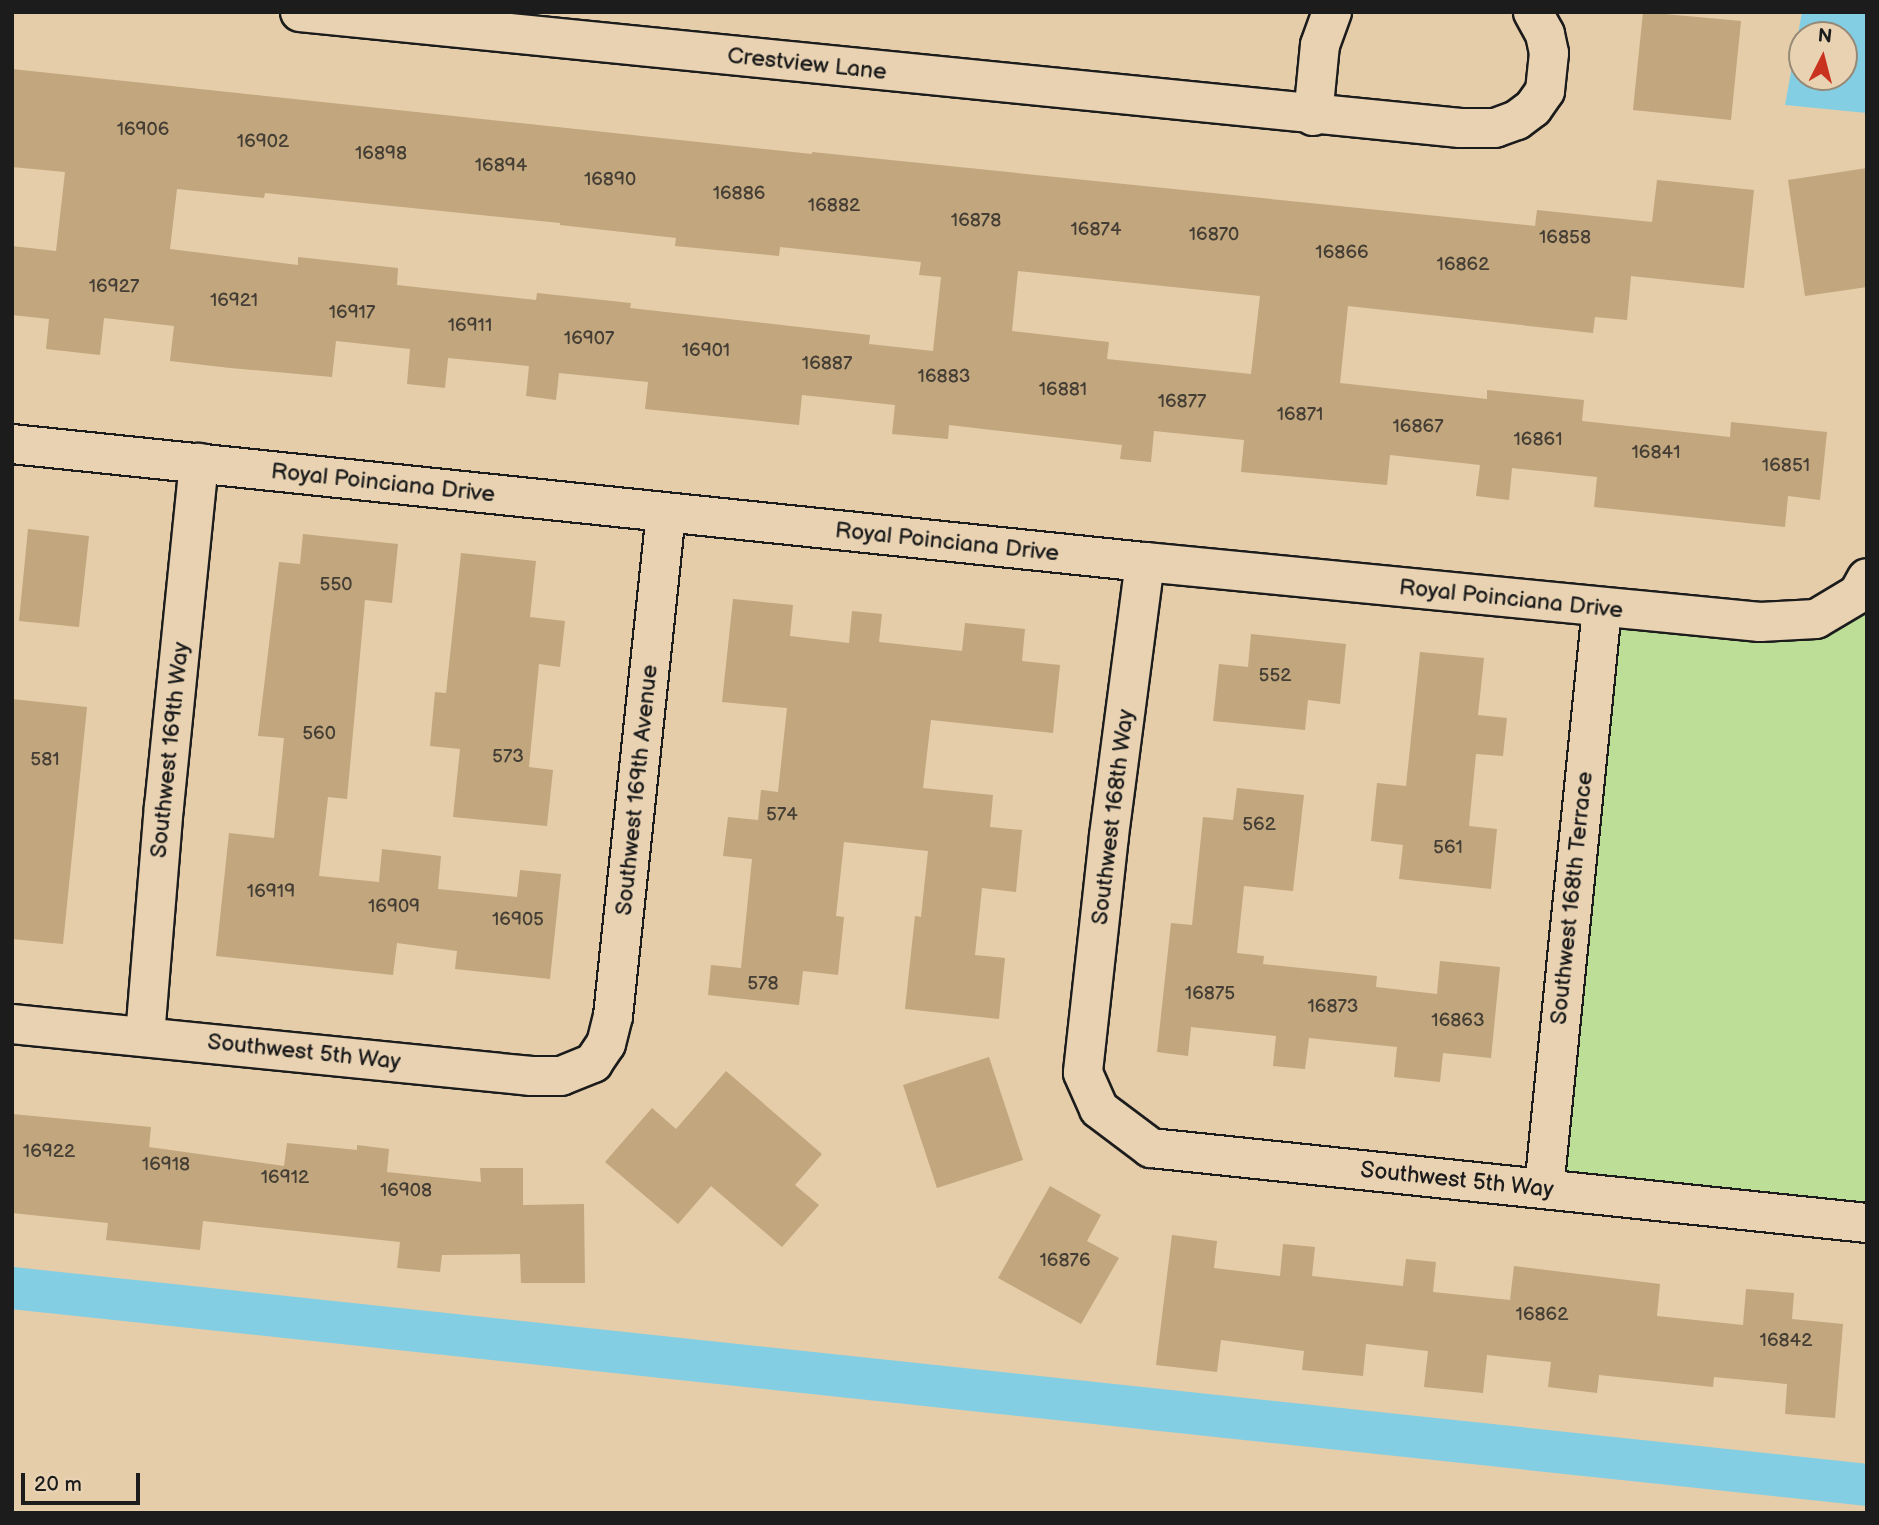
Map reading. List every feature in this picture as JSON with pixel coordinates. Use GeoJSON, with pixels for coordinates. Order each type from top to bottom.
{"type":"FeatureCollection","features":[{"type":"Feature","properties":{"kind":"street","name":"Crestview Lane"},"geometry":{"type":"LineString","coordinates":[[300,12],[1313,116],[1460,128],[1495,128],[1517,120],[1533,108],[1545,91],[1549,72],[1545,34],[1534,12]]}},
{"type":"Feature","properties":{"kind":"street"},"geometry":{"type":"LineString","coordinates":[[1313,116],[1320,45],[1332,12]]}},
{"type":"Feature","properties":{"kind":"street","name":"Royal Poinciana Drive"},"geometry":{"type":"LineString","coordinates":[[12,444],[1145,562],[1759,622],[1816,619],[1858,594],[1867,578]]}},
{"type":"Feature","properties":{"kind":"street","name":"Southwest 169th Way"},"geometry":{"type":"LineString","coordinates":[[145,1036],[164,807],[199,463]]}},
{"type":"Feature","properties":{"kind":"street","name":"Southwest 169th Avenue"},"geometry":{"type":"LineString","coordinates":[[593,1063],[606,1044],[613,1016],[666,513]]}},
{"type":"Feature","properties":{"kind":"street","name":"Southwest 168th Way"},"geometry":{"type":"LineString","coordinates":[[1083,1073],[1109,836],[1145,562]]}},
{"type":"Feature","properties":{"kind":"street","name":"Southwest 168th Terrace"},"geometry":{"type":"LineString","coordinates":[[1544,1189],[1602,608]]}},
{"type":"Feature","properties":{"kind":"street","name":"Southwest 5th Way"},"geometry":{"type":"LineString","coordinates":[[12,1024],[531,1076],[561,1076],[593,1063]]}},
{"type":"Feature","properties":{"kind":"street","name":"Southwest 5th Way"},"geometry":{"type":"LineString","coordinates":[[1083,1073],[1099,1109],[1151,1148],[1867,1223]]}},
{"type":"Feature","properties":{"kind":"green space"},"geometry":{"type":"Polygon","coordinates":[[[1867,595],[1867,1223],[1544,1189],[1602,608],[1760,622],[1867,595]]]}},
{"type":"Feature","properties":{"kind":"water"},"geometry":{"type":"Polygon","coordinates":[[[1802,12],[1867,12],[1867,113],[1785,105],[1788,89],[1788,91],[1858,91],[1858,21],[1800,21],[1802,12]]]}},
{"type":"Feature","properties":{"kind":"building"},"geometry":{"type":"Polygon","coordinates":[[[1643,12],[1741,21],[1731,120],[1633,110],[1643,12]]]}},
{"type":"Feature","properties":{"kind":"building"},"geometry":{"type":"Polygon","coordinates":[[[12,69],[812,154],[1535,226],[1537,210],[1652,222],[1657,180],[1754,190],[1744,288],[1631,276],[1627,320],[1595,317],[1593,333],[1348,306],[1340,383],[1487,399],[1487,390],[1584,400],[1582,421],[1730,437],[1731,422],[1827,432],[1820,500],[1788,496],[1785,527],[1594,507],[1597,477],[1512,468],[1509,500],[1476,496],[1480,465],[1390,455],[1387,485],[1241,472],[1244,440],[1154,431],[1151,462],[1120,459],[1122,445],[949,425],[948,439],[892,434],[895,405],[802,395],[799,425],[645,409],[648,382],[559,373],[556,400],[526,396],[529,366],[448,358],[445,388],[407,384],[410,349],[336,341],[332,377],[230,368],[170,361],[174,326],[104,318],[100,355],[46,349],[49,319],[12,315],[12,246],[56,251],[65,172],[12,167],[12,69]],[[177,189],[170,249],[298,265],[298,257],[398,268],[397,285],[536,300],[537,293],[631,303],[630,308],[870,335],[869,344],[933,351],[941,277],[919,275],[921,262],[780,247],[779,256],[675,246],[676,238],[560,223],[265,193],[264,198],[177,189]],[[1018,271],[1012,331],[1109,342],[1107,359],[1251,374],[1260,296],[1018,271]]]}},
{"type":"Feature","properties":{"kind":"building"},"geometry":{"type":"Polygon","coordinates":[[[1867,168],[1867,287],[1805,296],[1788,180],[1867,168]]]}},
{"type":"Feature","properties":{"kind":"building"},"geometry":{"type":"Polygon","coordinates":[[[28,529],[89,536],[79,627],[19,621],[28,529]]]}},
{"type":"Feature","properties":{"kind":"building"},"geometry":{"type":"Polygon","coordinates":[[[303,534],[398,544],[392,603],[365,600],[347,799],[328,797],[319,876],[379,882],[382,849],[441,856],[438,889],[517,897],[520,870],[561,874],[550,979],[455,969],[457,951],[397,943],[393,975],[216,956],[229,833],[274,838],[284,738],[258,736],[279,562],[300,564],[303,534]]]}},
{"type":"Feature","properties":{"kind":"building"},"geometry":{"type":"Polygon","coordinates":[[[461,553],[536,561],[530,617],[565,621],[560,667],[539,664],[529,767],[553,770],[547,826],[453,817],[460,749],[430,746],[435,692],[446,693],[461,553]]]}},
{"type":"Feature","properties":{"kind":"building"},"geometry":{"type":"Polygon","coordinates":[[[733,599],[793,605],[790,636],[849,643],[852,611],[882,614],[879,642],[962,651],[965,623],[1025,629],[1022,661],[1060,665],[1053,733],[931,720],[923,788],[993,795],[990,827],[1022,830],[1016,892],[982,888],[975,955],[1005,958],[999,1019],[905,1009],[915,916],[921,917],[928,851],[844,842],[836,916],[844,917],[838,975],[803,971],[799,1005],[708,995],[711,965],[741,968],[752,859],[723,856],[728,817],[758,820],[761,790],[778,792],[787,708],[722,702],[733,599]]]}},
{"type":"Feature","properties":{"kind":"building"},"geometry":{"type":"Polygon","coordinates":[[[1251,634],[1346,644],[1340,704],[1308,700],[1305,730],[1213,721],[1219,664],[1248,667],[1251,634]]]}},
{"type":"Feature","properties":{"kind":"building"},"geometry":{"type":"Polygon","coordinates":[[[1420,652],[1484,658],[1478,715],[1507,718],[1503,756],[1476,754],[1469,826],[1497,829],[1491,889],[1399,879],[1403,845],[1371,841],[1377,783],[1406,786],[1420,652]]]}},
{"type":"Feature","properties":{"kind":"building"},"geometry":{"type":"Polygon","coordinates":[[[12,699],[87,707],[63,944],[12,939],[12,699]]]}},
{"type":"Feature","properties":{"kind":"building"},"geometry":{"type":"Polygon","coordinates":[[[1237,788],[1304,795],[1293,891],[1244,886],[1237,953],[1264,956],[1263,964],[1377,976],[1376,987],[1437,994],[1440,961],[1500,967],[1491,1058],[1443,1053],[1440,1082],[1394,1077],[1397,1047],[1309,1038],[1305,1069],[1273,1066],[1276,1036],[1191,1027],[1188,1056],[1157,1052],[1171,923],[1192,925],[1203,817],[1233,820],[1237,788]]]}},
{"type":"Feature","properties":{"kind":"building"},"geometry":{"type":"Polygon","coordinates":[[[989,1057],[1023,1160],[937,1188],[903,1085],[989,1057]]]}},
{"type":"Feature","properties":{"kind":"building"},"geometry":{"type":"Polygon","coordinates":[[[726,1071],[822,1154],[795,1185],[819,1205],[782,1247],[711,1186],[678,1224],[605,1162],[652,1108],[676,1129],[726,1071]]]}},
{"type":"Feature","properties":{"kind":"building"},"geometry":{"type":"Polygon","coordinates":[[[12,1114],[151,1127],[149,1147],[284,1166],[287,1143],[357,1150],[357,1145],[389,1149],[387,1172],[481,1182],[480,1168],[523,1168],[523,1205],[584,1204],[585,1283],[521,1283],[520,1254],[442,1255],[440,1272],[397,1268],[400,1242],[203,1221],[200,1250],[106,1240],[108,1223],[12,1213],[12,1114]]]}},
{"type":"Feature","properties":{"kind":"building"},"geometry":{"type":"Polygon","coordinates":[[[1050,1186],[1101,1215],[1087,1241],[1119,1258],[1081,1324],[998,1278],[1050,1186]]]}},
{"type":"Feature","properties":{"kind":"building"},"geometry":{"type":"Polygon","coordinates":[[[1172,1235],[1217,1241],[1214,1268],[1280,1276],[1283,1244],[1315,1247],[1312,1276],[1403,1286],[1406,1259],[1436,1262],[1433,1292],[1510,1300],[1514,1266],[1660,1284],[1657,1316],[1743,1325],[1746,1289],[1794,1293],[1792,1319],[1843,1324],[1835,1418],[1785,1414],[1787,1384],[1714,1377],[1713,1387],[1599,1375],[1597,1393],[1548,1387],[1551,1362],[1487,1355],[1483,1393],[1424,1387],[1428,1351],[1366,1344],[1363,1376],[1302,1370],[1304,1351],[1221,1340],[1217,1372],[1156,1365],[1172,1235]]]}},
{"type":"Feature","properties":{"kind":"waterway"},"geometry":{"type":"LineString","coordinates":[[12,1288],[1867,1485]]}}]}
